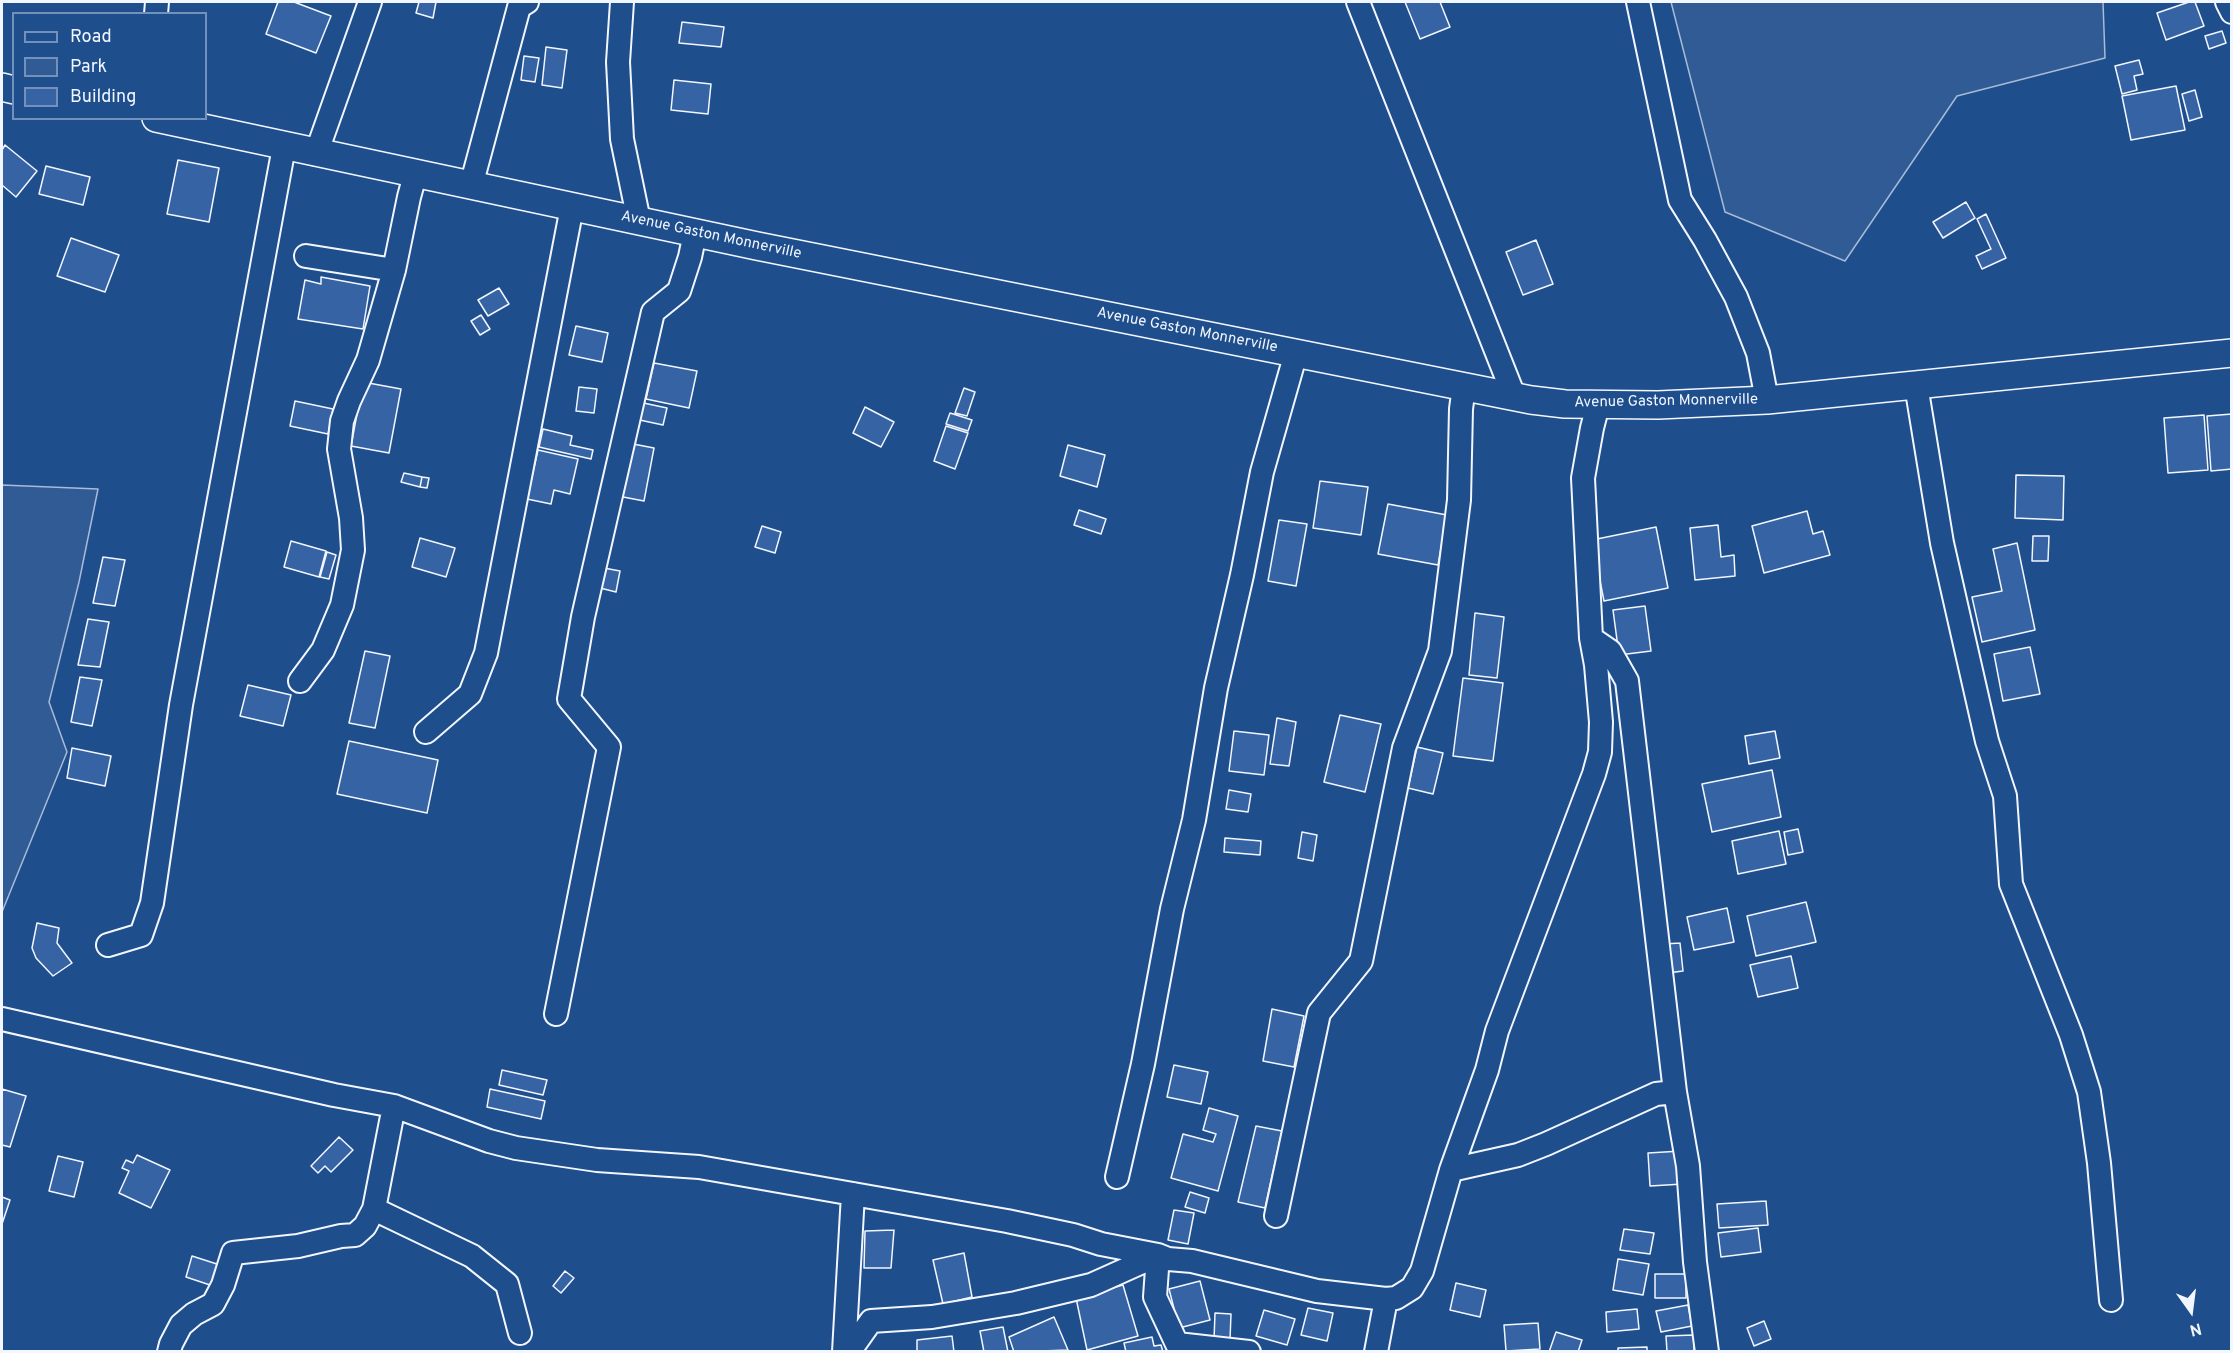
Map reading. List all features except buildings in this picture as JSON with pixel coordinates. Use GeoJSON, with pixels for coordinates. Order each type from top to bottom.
{"type":"FeatureCollection","features":[{"type":"Feature","properties":{"kind":"main road","name":"Avenue Gaston Monnerville"},"geometry":{"type":"LineString","coordinates":[[165,120],[695,233],[1514,396],[1565,404],[1658,405],[1767,400],[2232,353]]}},
{"type":"Feature","properties":{"kind":"street"},"geometry":{"type":"LineString","coordinates":[[316,154],[370,2]]}},
{"type":"Feature","properties":{"kind":"street"},"geometry":{"type":"LineString","coordinates":[[471,186],[519,7],[527,2]]}},
{"type":"Feature","properties":{"kind":"street"},"geometry":{"type":"LineString","coordinates":[[622,2],[618,62],[622,139],[639,221]]}},
{"type":"Feature","properties":{"kind":"street"},"geometry":{"type":"LineString","coordinates":[[1358,2],[1514,396]]}},
{"type":"Feature","properties":{"kind":"street"},"geometry":{"type":"LineString","coordinates":[[1638,2],[1680,200],[1706,240],[1736,297],[1758,353],[1767,400]]}},
{"type":"Feature","properties":{"kind":"street"},"geometry":{"type":"LineString","coordinates":[[2227,2],[2232,12]]}},
{"type":"Feature","properties":{"kind":"street"},"geometry":{"type":"LineString","coordinates":[[108,945],[141,935],[152,903],[181,705],[284,147]]}},
{"type":"Feature","properties":{"kind":"street"},"geometry":{"type":"LineString","coordinates":[[300,681],[323,650],[342,605],[353,550],[351,518],[339,448],[342,421],[368,360],[394,270],[415,175]]}},
{"type":"Feature","properties":{"kind":"street"},"geometry":{"type":"LineString","coordinates":[[426,732],[470,694],[486,653],[572,207]]}},
{"type":"Feature","properties":{"kind":"street"},"geometry":{"type":"LineString","coordinates":[[556,1014],[609,747],[568,699],[583,617],[652,312],[679,291],[695,233]]}},
{"type":"Feature","properties":{"kind":"street"},"geometry":{"type":"LineString","coordinates":[[306,256],[394,270]]}},
{"type":"Feature","properties":{"kind":"street"},"geometry":{"type":"LineString","coordinates":[[1117,1177],[1143,1064],[1172,909],[1194,820],[1216,688],[1242,575],[1262,472],[1296,352]]}},
{"type":"Feature","properties":{"kind":"street"},"geometry":{"type":"LineString","coordinates":[[1916,385],[1942,543],[1987,741],[2005,796],[2011,884],[2071,1035],[2089,1092],[2099,1163],[2111,1300]]}},
{"type":"Feature","properties":{"kind":"street"},"geometry":{"type":"LineString","coordinates":[[1276,1216],[1318,1013],[1361,961],[1404,748],[1440,651],[1459,500],[1461,409],[1464,386]]}},
{"type":"Feature","properties":{"kind":"street"},"geometry":{"type":"LineString","coordinates":[[2,1019],[322,1093],[394,1107],[516,1149],[597,1160],[699,1167],[1006,1221],[1168,1259],[1192,1261],[1317,1291],[1386,1299],[1396,1298],[1412,1288],[1422,1271],[1451,1170],[1487,1070],[1502,1017],[1597,763],[1601,743],[1601,722],[1596,664],[1591,638],[1583,478],[1598,405]]}},
{"type":"Feature","properties":{"kind":"street"},"geometry":{"type":"LineString","coordinates":[[1591,638],[1610,651],[1627,681],[1675,1092],[1688,1166],[1695,1262],[1707,1352]]}},
{"type":"Feature","properties":{"kind":"street"},"geometry":{"type":"LineString","coordinates":[[1451,1170],[1518,1155],[1656,1094],[1675,1092]]}},
{"type":"Feature","properties":{"kind":"street"},"geometry":{"type":"LineString","coordinates":[[169,1352],[181,1325],[194,1314],[213,1304],[223,1285],[233,1253],[298,1246],[355,1235],[365,1226],[374,1209],[394,1107]]}},
{"type":"Feature","properties":{"kind":"street"},"geometry":{"type":"LineString","coordinates":[[847,1352],[853,1194]]}},
{"type":"Feature","properties":{"kind":"street"},"geometry":{"type":"LineString","coordinates":[[374,1209],[472,1256],[507,1284],[520,1333]]}},
{"type":"Feature","properties":{"kind":"street"},"geometry":{"type":"LineString","coordinates":[[1158,1255],[1155,1298],[1176,1348],[1249,1352]]}},
{"type":"Feature","properties":{"kind":"street"},"geometry":{"type":"LineString","coordinates":[[847,1352],[871,1321],[932,1317],[1016,1303],[1091,1285],[1158,1255]]}},
{"type":"Feature","properties":{"kind":"street"},"geometry":{"type":"LineString","coordinates":[[1376,1352],[1386,1299]]}},
{"type":"Feature","properties":{"kind":"green space"},"geometry":{"type":"Polygon","coordinates":[[[1671,2],[2103,2],[2105,58],[1957,96],[1845,261],[1725,212],[1671,2]]]}},
{"type":"Feature","properties":{"kind":"green space"},"geometry":{"type":"Polygon","coordinates":[[[2,485],[98,489],[79,582],[49,702],[67,752],[2,912],[2,485]]]}}]}
